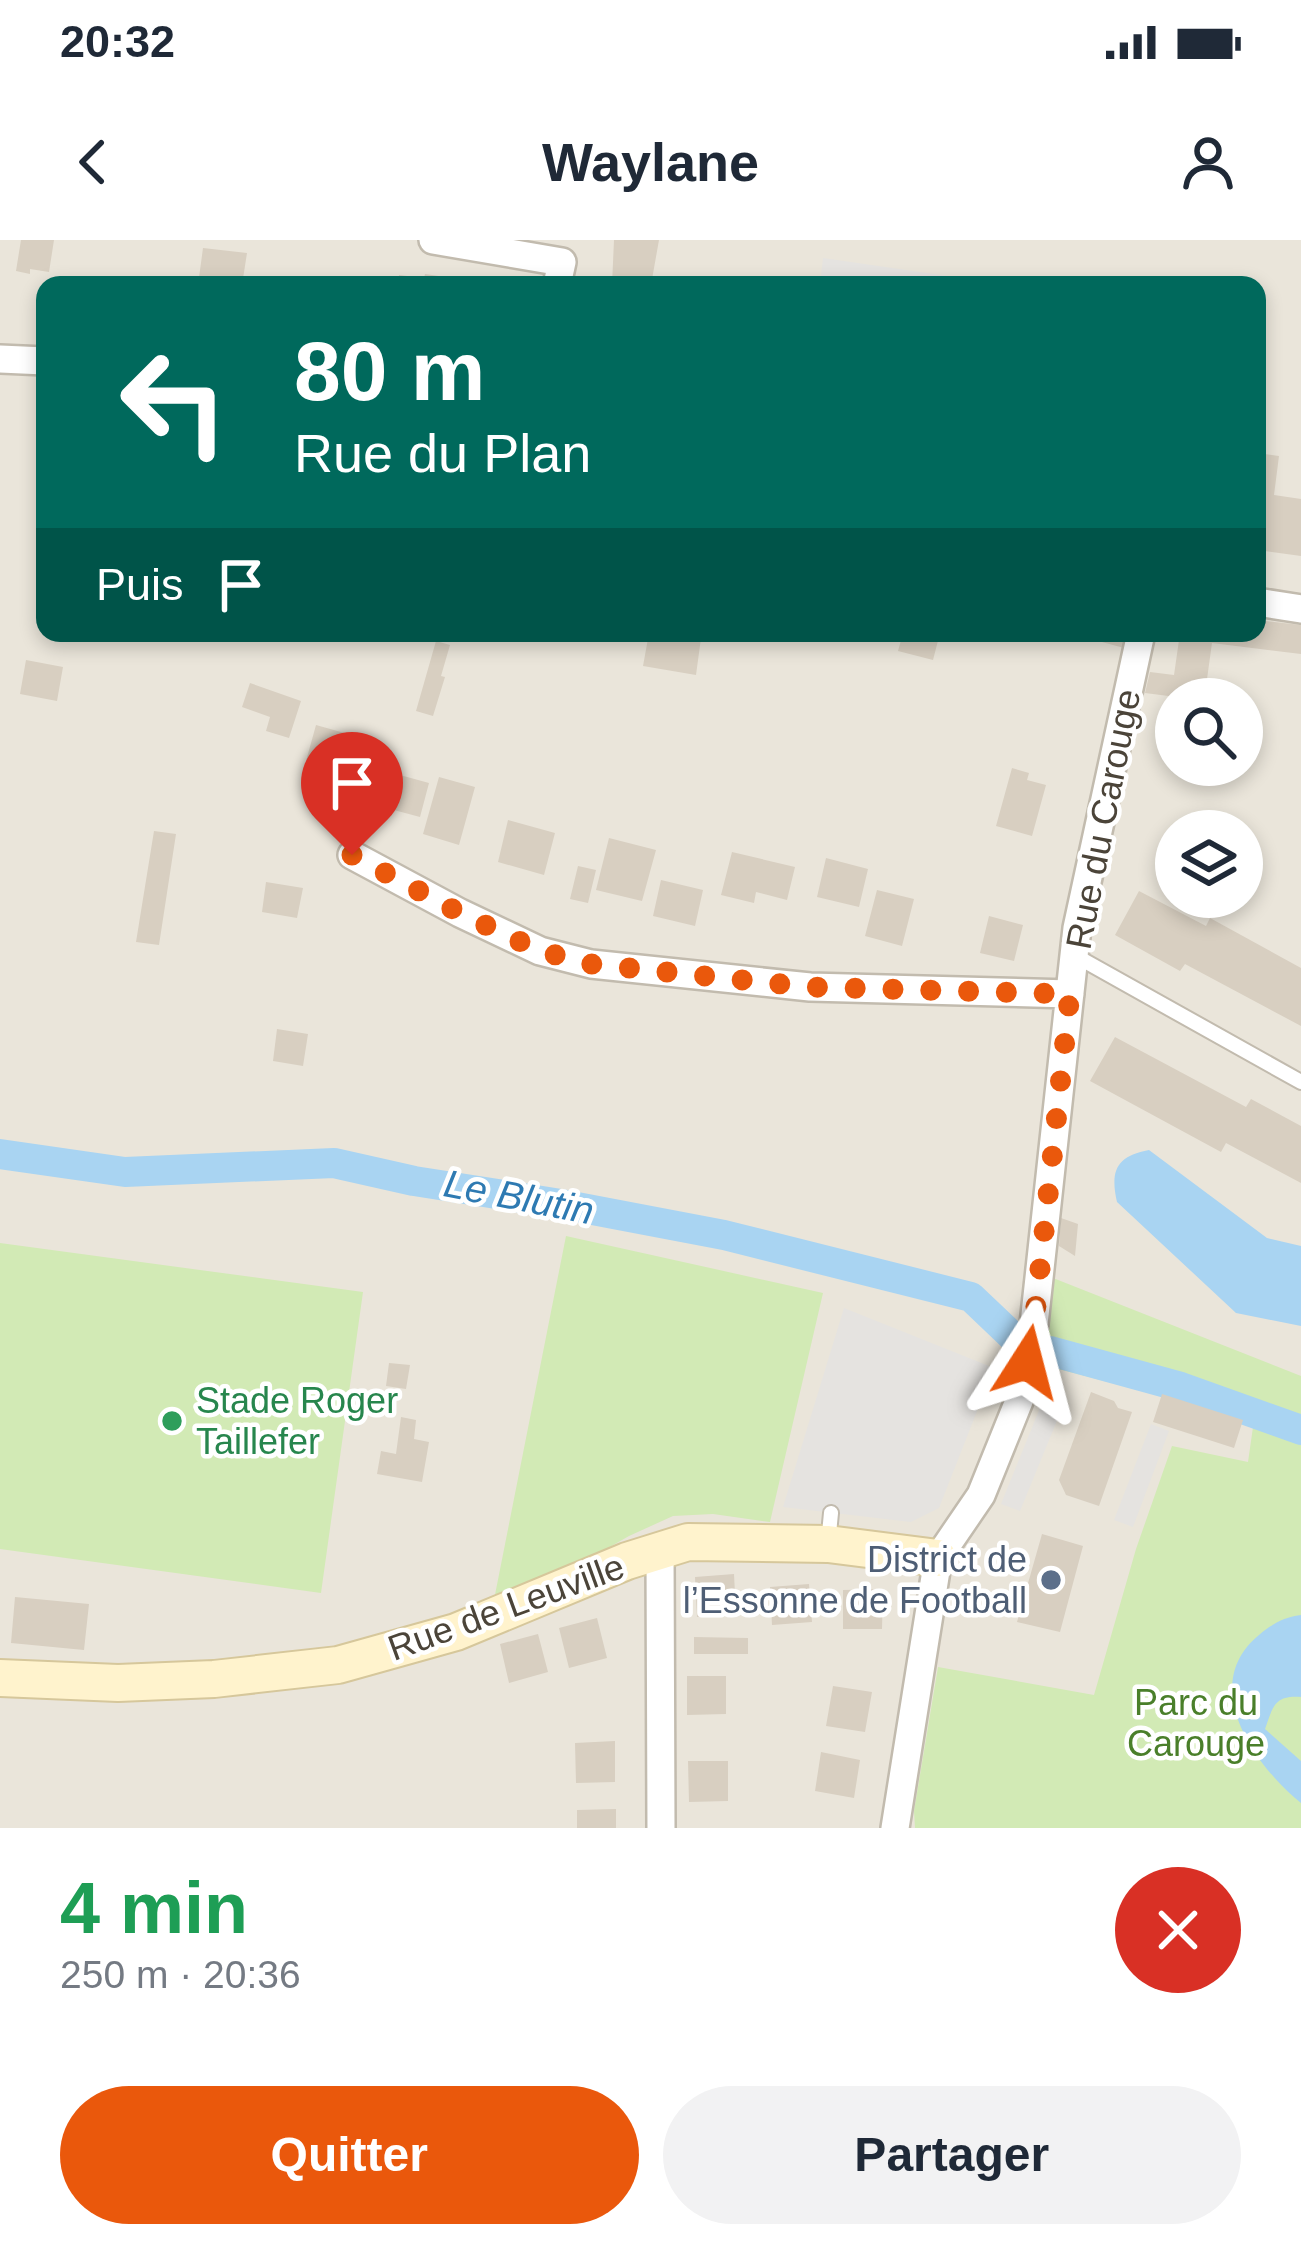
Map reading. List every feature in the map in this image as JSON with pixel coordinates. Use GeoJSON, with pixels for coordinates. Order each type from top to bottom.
{"type":"FeatureCollection","features":[{"type":"Feature","properties":{"kind":"street"},"geometry":{"type":"LineString","coordinates":[[433,240],[566,262]]}},
{"type":"Feature","properties":{"kind":"street"},"geometry":{"type":"LineString","coordinates":[[0,359],[36,361]]}},
{"type":"Feature","properties":{"kind":"street"},"geometry":{"type":"LineString","coordinates":[[1266,603],[1301,609]]}},
{"type":"Feature","properties":{"kind":"street","name":"Rue du Carouge"},"geometry":{"type":"LineString","coordinates":[[938,1558],[981,1495],[1019,1401],[1034,1324],[1074,956],[1088,870],[1139,642]]}},
{"type":"Feature","properties":{"kind":"street"},"geometry":{"type":"LineString","coordinates":[[352,855],[540,951],[578,962],[810,987],[1070,994]]}},
{"type":"Feature","properties":{"kind":"street","name":"Rue de Leuville"},"geometry":{"type":"LineString","coordinates":[[0,1678],[118,1683],[338,1665],[456,1632],[627,1561],[688,1542],[829,1528],[938,1558]]}},
{"type":"Feature","properties":{"kind":"street"},"geometry":{"type":"LineString","coordinates":[[660,1551],[661,1828]]}},
{"type":"Feature","properties":{"kind":"street"},"geometry":{"type":"LineString","coordinates":[[895,1828],[938,1558]]}},
{"type":"Feature","properties":{"kind":"lane"},"geometry":{"type":"LineString","coordinates":[[1074,956],[1301,1082]]}},
{"type":"Feature","properties":{"kind":"shaded area"},"geometry":{"type":"Polygon","coordinates":[[[0,240],[1301,240],[1301,1828],[0,1828],[0,240]]]}},
{"type":"Feature","properties":{"kind":"shaded area"},"geometry":{"type":"Polygon","coordinates":[[[823,258],[948,276],[821,276],[823,258]]]}},
{"type":"Feature","properties":{"kind":"shaded area"},"geometry":{"type":"Polygon","coordinates":[[[844,1308],[994,1368],[939,1508],[911,1522],[783,1507],[844,1308]]]}},
{"type":"Feature","properties":{"kind":"shaded area"},"geometry":{"type":"Polygon","coordinates":[[[1044,1398],[1063,1406],[1020,1511],[1001,1504],[1044,1398]]]}},
{"type":"Feature","properties":{"kind":"shaded area"},"geometry":{"type":"Polygon","coordinates":[[[1151,1424],[1169,1431],[1133,1527],[1114,1520],[1151,1424]]]}},
{"type":"Feature","properties":{"kind":"green space"},"geometry":{"type":"Polygon","coordinates":[[[566,1236],[823,1293],[770,1522],[713,1514],[673,1516],[491,1615],[566,1236]]]}},
{"type":"Feature","properties":{"kind":"green space","name":"Stade Roger Taillefer"},"geometry":{"type":"Polygon","coordinates":[[[0,1243],[363,1292],[321,1593],[0,1549],[0,1243]]]}},
{"type":"Feature","properties":{"kind":"green space","name":"Parc du Carouge"},"geometry":{"type":"Polygon","coordinates":[[[1048,1276],[1301,1376],[1301,1828],[915,1828],[938,1667],[1094,1695],[1172,1446],[1248,1462],[1254,1420],[1039,1364],[1048,1276]]]}},
{"type":"Feature","properties":{"kind":"water"},"geometry":{"type":"Polygon","coordinates":[[[1149,1150],[1267,1238],[1301,1246],[1301,1326],[1236,1313],[1117,1202],[1118,1167],[1129,1156],[1149,1150]]]}},
{"type":"Feature","properties":{"kind":"water"},"geometry":{"type":"Polygon","coordinates":[[[1301,1615],[1301,1697],[1280,1700],[1265,1729],[1301,1761],[1301,1803],[1251,1746],[1233,1700],[1233,1677],[1241,1655],[1259,1635],[1283,1619],[1301,1615]]]}},
{"type":"Feature","properties":{"kind":"building"},"geometry":{"type":"Polygon","coordinates":[[[21,240],[54,240],[49,272],[16,271],[21,240]]]}},
{"type":"Feature","properties":{"kind":"building"},"geometry":{"type":"Polygon","coordinates":[[[614,240],[659,240],[653,276],[612,276],[614,240]]]}},
{"type":"Feature","properties":{"kind":"building"},"geometry":{"type":"Polygon","coordinates":[[[203,248],[247,253],[243,276],[199,276],[203,248]]]}},
{"type":"Feature","properties":{"kind":"building"},"geometry":{"type":"Polygon","coordinates":[[[1266,454],[1279,456],[1274,495],[1301,499],[1301,556],[1266,551],[1266,454]]]}},
{"type":"Feature","properties":{"kind":"building"},"geometry":{"type":"Polygon","coordinates":[[[1266,621],[1301,625],[1301,654],[1212,643],[1207,678],[1155,678],[1155,694],[1145,693],[1150,672],[1174,675],[1179,642],[1266,642],[1266,621]]]}},
{"type":"Feature","properties":{"kind":"building"},"geometry":{"type":"Polygon","coordinates":[[[436,642],[450,645],[433,716],[416,711],[436,642]]]}},
{"type":"Feature","properties":{"kind":"building"},"geometry":{"type":"Polygon","coordinates":[[[647,642],[700,642],[696,675],[643,666],[647,642]]]}},
{"type":"Feature","properties":{"kind":"building"},"geometry":{"type":"Polygon","coordinates":[[[900,642],[938,642],[933,660],[898,651],[900,642]]]}},
{"type":"Feature","properties":{"kind":"building"},"geometry":{"type":"Polygon","coordinates":[[[26,660],[63,667],[57,701],[20,694],[26,660]]]}},
{"type":"Feature","properties":{"kind":"building"},"geometry":{"type":"Polygon","coordinates":[[[250,683],[301,701],[289,738],[266,731],[270,717],[242,707],[250,683]]]}},
{"type":"Feature","properties":{"kind":"building"},"geometry":{"type":"Polygon","coordinates":[[[316,725],[348,734],[346,741],[378,749],[368,786],[335,783],[337,775],[306,761],[316,725]]]}},
{"type":"Feature","properties":{"kind":"building"},"geometry":{"type":"Polygon","coordinates":[[[1012,768],[1029,773],[1027,780],[1046,785],[1032,836],[996,826],[1012,768]]]}},
{"type":"Feature","properties":{"kind":"building"},"geometry":{"type":"Polygon","coordinates":[[[389,772],[429,783],[420,817],[379,806],[389,772]]]}},
{"type":"Feature","properties":{"kind":"building"},"geometry":{"type":"Polygon","coordinates":[[[439,777],[475,787],[459,845],[423,834],[439,777]]]}},
{"type":"Feature","properties":{"kind":"building"},"geometry":{"type":"Polygon","coordinates":[[[508,820],[555,833],[544,875],[498,862],[508,820]]]}},
{"type":"Feature","properties":{"kind":"building"},"geometry":{"type":"Polygon","coordinates":[[[154,831],[176,834],[159,945],[136,942],[154,831]]]}},
{"type":"Feature","properties":{"kind":"building"},"geometry":{"type":"Polygon","coordinates":[[[609,838],[656,850],[642,901],[596,890],[609,838]]]}},
{"type":"Feature","properties":{"kind":"building"},"geometry":{"type":"Polygon","coordinates":[[[732,852],[795,867],[787,900],[756,892],[754,903],[721,895],[732,852]]]}},
{"type":"Feature","properties":{"kind":"building"},"geometry":{"type":"Polygon","coordinates":[[[826,858],[868,869],[859,907],[817,897],[826,858]]]}},
{"type":"Feature","properties":{"kind":"building"},"geometry":{"type":"Polygon","coordinates":[[[578,866],[596,870],[588,903],[570,899],[578,866]]]}},
{"type":"Feature","properties":{"kind":"building"},"geometry":{"type":"Polygon","coordinates":[[[661,880],[703,890],[695,926],[653,916],[661,880]]]}},
{"type":"Feature","properties":{"kind":"building"},"geometry":{"type":"Polygon","coordinates":[[[266,882],[303,888],[297,918],[262,912],[266,882]]]}},
{"type":"Feature","properties":{"kind":"building"},"geometry":{"type":"Polygon","coordinates":[[[877,890],[914,899],[902,946],[865,936],[877,890]]]}},
{"type":"Feature","properties":{"kind":"building"},"geometry":{"type":"Polygon","coordinates":[[[1139,891],[1155,899],[1155,918],[1191,918],[1206,926],[1210,918],[1301,968],[1301,1026],[1185,964],[1180,971],[1115,935],[1139,891]]]}},
{"type":"Feature","properties":{"kind":"building"},"geometry":{"type":"Polygon","coordinates":[[[989,916],[1023,925],[1014,961],[980,953],[989,916]]]}},
{"type":"Feature","properties":{"kind":"building"},"geometry":{"type":"Polygon","coordinates":[[[277,1029],[308,1034],[303,1066],[273,1061],[277,1029]]]}},
{"type":"Feature","properties":{"kind":"building"},"geometry":{"type":"Polygon","coordinates":[[[1115,1037],[1246,1107],[1251,1099],[1301,1126],[1301,1183],[1226,1143],[1221,1152],[1090,1081],[1115,1037]]]}},
{"type":"Feature","properties":{"kind":"building"},"geometry":{"type":"Polygon","coordinates":[[[1061,1218],[1078,1224],[1075,1256],[1059,1246],[1061,1218]]]}},
{"type":"Feature","properties":{"kind":"building"},"geometry":{"type":"Polygon","coordinates":[[[389,1363],[410,1365],[406,1389],[386,1386],[389,1363]]]}},
{"type":"Feature","properties":{"kind":"building"},"geometry":{"type":"Polygon","coordinates":[[[1091,1392],[1132,1412],[1099,1506],[1066,1495],[1059,1480],[1091,1392]]]}},
{"type":"Feature","properties":{"kind":"building"},"geometry":{"type":"Polygon","coordinates":[[[1162,1394],[1243,1420],[1234,1448],[1153,1422],[1162,1394]]]}},
{"type":"Feature","properties":{"kind":"building"},"geometry":{"type":"Polygon","coordinates":[[[401,1417],[416,1420],[414,1439],[429,1442],[422,1482],[377,1474],[381,1451],[396,1454],[401,1417]]]}},
{"type":"Feature","properties":{"kind":"building"},"geometry":{"type":"Polygon","coordinates":[[[1042,1534],[1083,1546],[1060,1632],[1017,1622],[1042,1534]]]}},
{"type":"Feature","properties":{"kind":"building"},"geometry":{"type":"Polygon","coordinates":[[[734,1574],[736,1614],[697,1617],[695,1577],[734,1574]]]}},
{"type":"Feature","properties":{"kind":"building"},"geometry":{"type":"Polygon","coordinates":[[[809,1584],[812,1622],[772,1625],[770,1587],[809,1584]]]}},
{"type":"Feature","properties":{"kind":"building"},"geometry":{"type":"Polygon","coordinates":[[[883,1589],[882,1629],[843,1629],[843,1590],[883,1589]]]}},
{"type":"Feature","properties":{"kind":"building"},"geometry":{"type":"Polygon","coordinates":[[[15,1597],[89,1604],[84,1650],[11,1643],[15,1597]]]}},
{"type":"Feature","properties":{"kind":"building"},"geometry":{"type":"Polygon","coordinates":[[[597,1618],[607,1658],[569,1668],[559,1628],[597,1618]]]}},
{"type":"Feature","properties":{"kind":"building"},"geometry":{"type":"Polygon","coordinates":[[[538,1634],[548,1672],[509,1683],[500,1644],[538,1634]]]}},
{"type":"Feature","properties":{"kind":"building"},"geometry":{"type":"Polygon","coordinates":[[[694,1637],[748,1638],[748,1654],[694,1654],[694,1637]]]}},
{"type":"Feature","properties":{"kind":"building"},"geometry":{"type":"Polygon","coordinates":[[[687,1676],[726,1676],[726,1714],[687,1715],[687,1676]]]}},
{"type":"Feature","properties":{"kind":"building"},"geometry":{"type":"Polygon","coordinates":[[[833,1686],[872,1692],[865,1732],[826,1726],[833,1686]]]}},
{"type":"Feature","properties":{"kind":"building"},"geometry":{"type":"Polygon","coordinates":[[[615,1741],[615,1782],[576,1783],[575,1743],[615,1741]]]}},
{"type":"Feature","properties":{"kind":"building"},"geometry":{"type":"Polygon","coordinates":[[[821,1752],[860,1760],[854,1798],[815,1791],[821,1752]]]}},
{"type":"Feature","properties":{"kind":"building"},"geometry":{"type":"Polygon","coordinates":[[[688,1761],[728,1761],[728,1801],[689,1802],[688,1761]]]}},
{"type":"Feature","properties":{"kind":"building"},"geometry":{"type":"Polygon","coordinates":[[[616,1809],[616,1828],[577,1828],[577,1810],[616,1809]]]}},
{"type":"Feature","properties":{"kind":"waterway","name":"Le Blutin"},"geometry":{"type":"LineString","coordinates":[[0,1154],[125,1172],[334,1163],[561,1204],[724,1235],[971,1297],[1014,1338]]}},
{"type":"Feature","properties":{"kind":"waterway","name":"Le Blutin"},"geometry":{"type":"LineString","coordinates":[[1050,1351],[1181,1387],[1301,1430]]}},
{"type":"Feature","properties":{"kind":"place","name":"Stade Roger Taillefer"},"geometry":{"type":"Point","coordinates":[172,1421]}},
{"type":"Feature","properties":{"kind":"place","name":"District de l’Essonne de Football"},"geometry":{"type":"Point","coordinates":[1051,1580]}},
{"type":"Feature","properties":{"kind":"route"},"geometry":{"type":"LineString","coordinates":[[352,855],[460,913],[565,959],[810,987],[1070,994],[1027,1362]]}}]}
